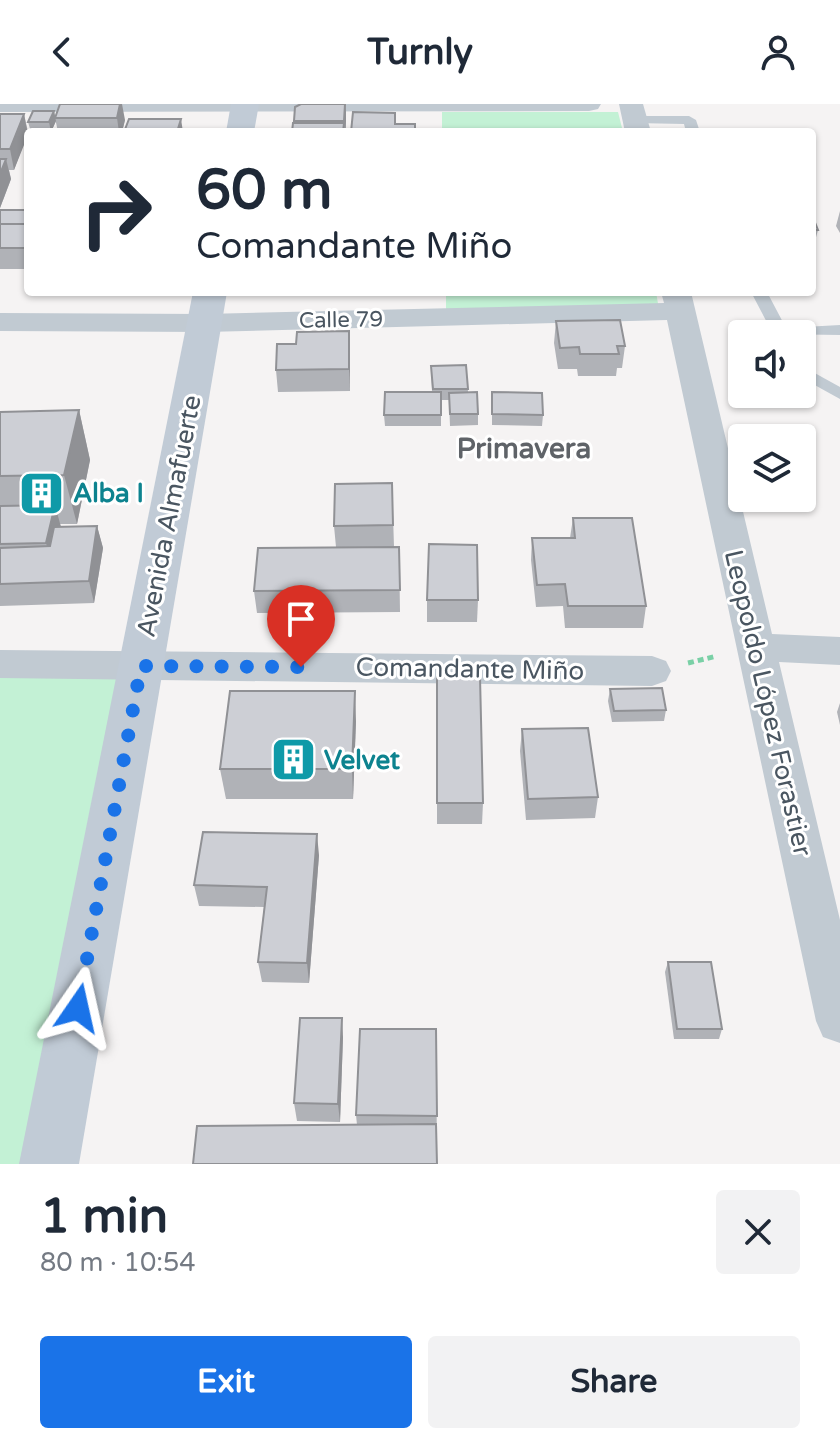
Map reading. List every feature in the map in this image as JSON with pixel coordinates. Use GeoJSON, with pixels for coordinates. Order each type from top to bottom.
{"type":"FeatureCollection","features":[{"type":"Feature","properties":{"kind":"main road"},"geometry":{"type":"LineString","coordinates":[[241,128],[245,104]]}},
{"type":"Feature","properties":{"kind":"main road","name":"Avenida Almafuerte"},"geometry":{"type":"LineString","coordinates":[[49,1164],[208,308]]}},
{"type":"Feature","properties":{"kind":"street"},"geometry":{"type":"LineString","coordinates":[[0,105],[589,104]]}},
{"type":"Feature","properties":{"kind":"street","name":"Calle 79"},"geometry":{"type":"LineString","coordinates":[[0,322],[208,308],[679,302]]}},
{"type":"Feature","properties":{"kind":"street","name":"Leopoldo López Forastier"},"geometry":{"type":"LineString","coordinates":[[679,302],[840,1021]]}},
{"type":"Feature","properties":{"kind":"street"},"geometry":{"type":"LineString","coordinates":[[754,647],[840,651]]}},
{"type":"Feature","properties":{"kind":"street","name":"Comandante Miño"},"geometry":{"type":"LineString","coordinates":[[0,664],[652,671]]}},
{"type":"Feature","properties":{"kind":"lane"},"geometry":{"type":"LineString","coordinates":[[634,118],[689,120],[692,128]]}},
{"type":"Feature","properties":{"kind":"lane"},"geometry":{"type":"LineString","coordinates":[[761,296],[774,320]]}},
{"type":"Feature","properties":{"kind":"lane"},"geometry":{"type":"LineString","coordinates":[[816,331],[840,330]]}},
{"type":"Feature","properties":{"kind":"lane"},"geometry":{"type":"LineString","coordinates":[[816,379],[840,394]]}},
{"type":"Feature","properties":{"kind":"path"},"geometry":{"type":"LineString","coordinates":[[652,671],[754,647]]}},
{"type":"Feature","properties":{"kind":"green space"},"geometry":{"type":"Polygon","coordinates":[[[442,112],[618,112],[622,128],[442,128],[442,112]]]}},
{"type":"Feature","properties":{"kind":"green space"},"geometry":{"type":"Polygon","coordinates":[[[446,296],[657,296],[660,315],[446,315],[446,296]]]}},
{"type":"Feature","properties":{"kind":"green space"},"geometry":{"type":"Polygon","coordinates":[[[0,673],[128,674],[29,1164],[0,1164],[0,673]]]}},
{"type":"Feature","properties":{"kind":"building"},"geometry":{"type":"Polygon","coordinates":[[[60,104],[120,104],[117,118],[55,118],[60,104]]]}},
{"type":"Feature","properties":{"kind":"building"},"geometry":{"type":"Polygon","coordinates":[[[301,104],[345,104],[344,121],[294,121],[295,107],[301,104]]]}},
{"type":"Feature","properties":{"kind":"building"},"geometry":{"type":"Polygon","coordinates":[[[33,111],[54,111],[49,122],[28,122],[33,111]]]}},
{"type":"Feature","properties":{"kind":"building"},"geometry":{"type":"Polygon","coordinates":[[[353,112],[395,113],[395,124],[415,124],[415,128],[351,128],[353,112]]]}},
{"type":"Feature","properties":{"kind":"building"},"geometry":{"type":"Polygon","coordinates":[[[0,114],[24,114],[10,149],[0,149],[0,114]]]}},
{"type":"Feature","properties":{"kind":"building"},"geometry":{"type":"Polygon","coordinates":[[[129,119],[181,119],[178,128],[126,128],[129,119]]]}},
{"type":"Feature","properties":{"kind":"building"},"geometry":{"type":"Polygon","coordinates":[[[293,123],[344,123],[343,128],[292,128],[293,123]]]}},
{"type":"Feature","properties":{"kind":"building"},"geometry":{"type":"Polygon","coordinates":[[[0,159],[6,159],[0,174],[0,159]]]}},
{"type":"Feature","properties":{"kind":"building"},"geometry":{"type":"Polygon","coordinates":[[[0,210],[24,210],[24,224],[0,224],[0,210]]]}},
{"type":"Feature","properties":{"kind":"building"},"geometry":{"type":"Polygon","coordinates":[[[0,224],[24,224],[24,248],[0,248],[0,224]]]}},
{"type":"Feature","properties":{"kind":"building"},"geometry":{"type":"Polygon","coordinates":[[[620,320],[625,346],[617,346],[619,354],[580,354],[579,347],[560,348],[556,321],[620,320]]]}},
{"type":"Feature","properties":{"kind":"building"},"geometry":{"type":"Polygon","coordinates":[[[349,331],[349,369],[276,370],[277,344],[296,344],[297,332],[349,331]]]}},
{"type":"Feature","properties":{"kind":"building"},"geometry":{"type":"Polygon","coordinates":[[[466,365],[468,389],[433,389],[431,366],[466,365]]]}},
{"type":"Feature","properties":{"kind":"building"},"geometry":{"type":"Polygon","coordinates":[[[385,392],[441,392],[441,415],[384,415],[385,392]]]}},
{"type":"Feature","properties":{"kind":"building"},"geometry":{"type":"Polygon","coordinates":[[[477,392],[478,414],[450,414],[449,393],[477,392]]]}},
{"type":"Feature","properties":{"kind":"building"},"geometry":{"type":"Polygon","coordinates":[[[492,392],[542,393],[543,415],[492,414],[492,392]]]}},
{"type":"Feature","properties":{"kind":"building"},"geometry":{"type":"Polygon","coordinates":[[[79,410],[64,475],[0,476],[0,412],[79,410]]]}},
{"type":"Feature","properties":{"kind":"building"},"geometry":{"type":"Polygon","coordinates":[[[392,483],[393,525],[334,526],[335,484],[392,483]]]}},
{"type":"Feature","properties":{"kind":"building"},"geometry":{"type":"Polygon","coordinates":[[[55,505],[46,543],[0,544],[0,506],[55,505]]]}},
{"type":"Feature","properties":{"kind":"building"},"geometry":{"type":"Polygon","coordinates":[[[573,518],[632,518],[646,606],[568,606],[565,584],[537,585],[532,538],[575,538],[573,518]]]}},
{"type":"Feature","properties":{"kind":"building"},"geometry":{"type":"Polygon","coordinates":[[[97,526],[89,581],[0,584],[0,548],[50,546],[54,527],[97,526]]]}},
{"type":"Feature","properties":{"kind":"building"},"geometry":{"type":"Polygon","coordinates":[[[429,544],[477,545],[478,600],[427,600],[429,544]]]}},
{"type":"Feature","properties":{"kind":"building"},"geometry":{"type":"Polygon","coordinates":[[[399,547],[400,590],[254,591],[258,548],[399,547]]]}},
{"type":"Feature","properties":{"kind":"building"},"geometry":{"type":"Polygon","coordinates":[[[437,677],[480,677],[483,803],[437,803],[437,677]]]}},
{"type":"Feature","properties":{"kind":"building"},"geometry":{"type":"Polygon","coordinates":[[[662,688],[666,710],[614,711],[610,689],[662,688]]]}},
{"type":"Feature","properties":{"kind":"building"},"geometry":{"type":"Polygon","coordinates":[[[230,691],[355,691],[352,769],[220,769],[230,691]]]}},
{"type":"Feature","properties":{"kind":"building"},"geometry":{"type":"Polygon","coordinates":[[[588,728],[598,797],[528,799],[522,729],[588,728]]]}},
{"type":"Feature","properties":{"kind":"building"},"geometry":{"type":"Polygon","coordinates":[[[203,832],[317,834],[307,963],[258,962],[267,887],[194,885],[203,832]]]}},
{"type":"Feature","properties":{"kind":"building"},"geometry":{"type":"Polygon","coordinates":[[[668,962],[711,962],[722,1029],[677,1029],[668,962]]]}},
{"type":"Feature","properties":{"kind":"building"},"geometry":{"type":"Polygon","coordinates":[[[300,1018],[342,1018],[338,1104],[294,1103],[300,1018]]]}},
{"type":"Feature","properties":{"kind":"building"},"geometry":{"type":"Polygon","coordinates":[[[360,1029],[436,1029],[437,1116],[356,1115],[360,1029]]]}},
{"type":"Feature","properties":{"kind":"building"},"geometry":{"type":"Polygon","coordinates":[[[436,1124],[437,1164],[193,1164],[197,1126],[436,1124]]]}},
{"type":"Feature","properties":{"kind":"place","name":"Alba I"},"geometry":{"type":"Point","coordinates":[42,493]}},
{"type":"Feature","properties":{"kind":"place","name":"Velvet"},"geometry":{"type":"Point","coordinates":[293,760]}},
{"type":"Feature","properties":{"kind":"district","name":"Primavera"},"geometry":{"type":"Point","coordinates":[524,449]}},
{"type":"Feature","properties":{"kind":"route"},"geometry":{"type":"LineString","coordinates":[[78,1008],[141,666],[301,667]]}}]}
